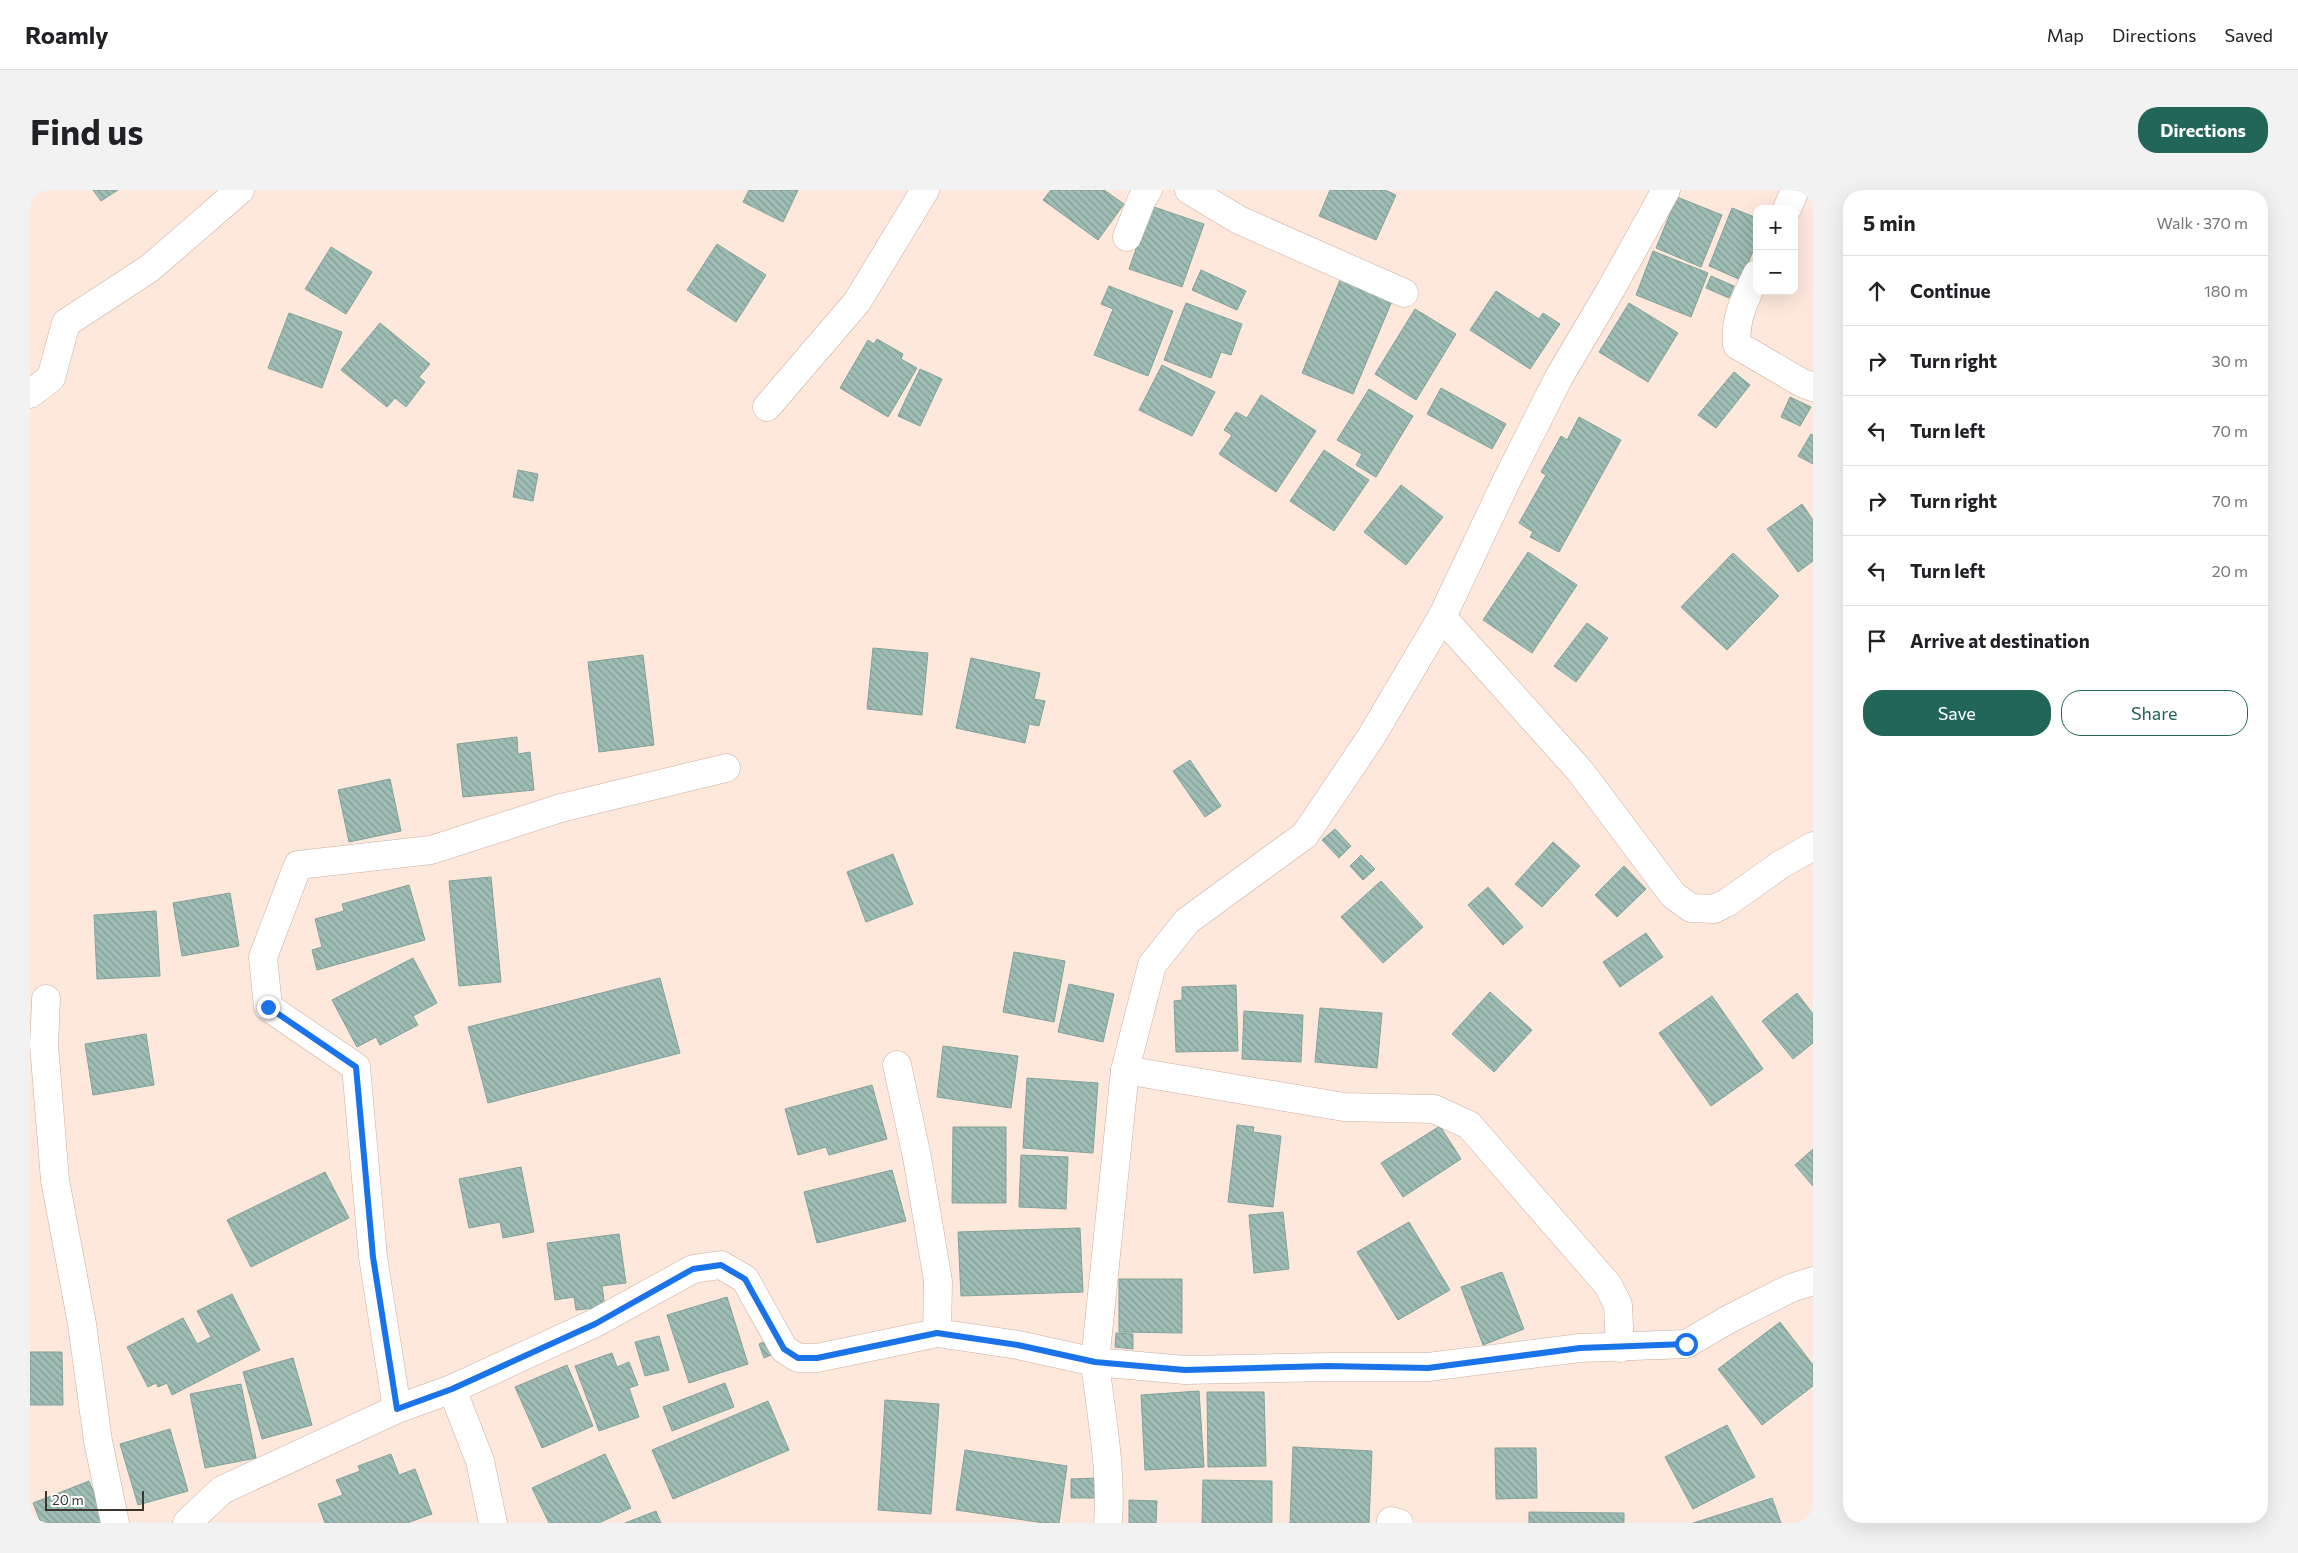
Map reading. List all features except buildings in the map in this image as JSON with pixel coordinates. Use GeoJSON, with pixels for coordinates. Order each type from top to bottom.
{"type":"FeatureCollection","features":[{"type":"Feature","properties":{"kind":"street"},"geometry":{"type":"LineString","coordinates":[[30,394],[51,378],[66,323],[150,268],[240,190]]}},
{"type":"Feature","properties":{"kind":"street"},"geometry":{"type":"LineString","coordinates":[[767,407],[857,302],[925,190]]}},
{"type":"Feature","properties":{"kind":"street"},"geometry":{"type":"LineString","coordinates":[[1127,237],[1142,199],[1148,190]]}},
{"type":"Feature","properties":{"kind":"street"},"geometry":{"type":"LineString","coordinates":[[1189,190],[1239,220],[1404,292]]}},
{"type":"Feature","properties":{"kind":"street"},"geometry":{"type":"LineString","coordinates":[[1108,1523],[1110,1496],[1106,1431],[1095,1362],[1125,1070],[1152,965],[1187,921],[1304,835],[1371,737],[1442,617],[1505,484],[1559,377],[1666,190]]}},
{"type":"Feature","properties":{"kind":"street"},"geometry":{"type":"LineString","coordinates":[[1789,205],[1795,190]]}},
{"type":"Feature","properties":{"kind":"street"},"geometry":{"type":"LineString","coordinates":[[1753,282],[1740,309],[1736,330],[1737,344],[1802,383],[1813,387]]}},
{"type":"Feature","properties":{"kind":"street"},"geometry":{"type":"LineString","coordinates":[[1442,617],[1580,771],[1673,895],[1691,908],[1714,910],[1780,865],[1813,846]]}},
{"type":"Feature","properties":{"kind":"street"},"geometry":{"type":"LineString","coordinates":[[397,1409],[373,1257],[356,1067],[268,1007],[263,958],[298,864],[432,850],[561,808],[726,768]]}},
{"type":"Feature","properties":{"kind":"street"},"geometry":{"type":"LineString","coordinates":[[46,999],[44,1045],[55,1180],[82,1324],[98,1441],[116,1523]]}},
{"type":"Feature","properties":{"kind":"street"},"geometry":{"type":"LineString","coordinates":[[897,1065],[917,1157],[938,1281],[937,1333]]}},
{"type":"Feature","properties":{"kind":"street"},"geometry":{"type":"LineString","coordinates":[[1125,1070],[1344,1107],[1434,1109],[1469,1125],[1608,1285],[1618,1305],[1620,1348]]}},
{"type":"Feature","properties":{"kind":"street"},"geometry":{"type":"LineString","coordinates":[[187,1523],[222,1490],[397,1409],[452,1389],[595,1324],[693,1269],[721,1265],[745,1279],[784,1349],[798,1358],[817,1358],[937,1333],[1018,1345],[1095,1362],[1185,1370],[1328,1366],[1428,1368],[1580,1348],[1620,1348],[1686,1344],[1774,1297],[1813,1281]]}},
{"type":"Feature","properties":{"kind":"street"},"geometry":{"type":"LineString","coordinates":[[452,1389],[480,1461],[493,1523]]}},
{"type":"Feature","properties":{"kind":"route"},"geometry":{"type":"LineString","coordinates":[[268,1007],[356,1067],[373,1257],[397,1409],[452,1389],[595,1324],[693,1269],[721,1265],[745,1279],[784,1349],[798,1358],[817,1358],[937,1333],[1018,1345],[1095,1362],[1185,1370],[1328,1366],[1428,1368],[1580,1348],[1620,1348],[1686,1344]]}}]}
